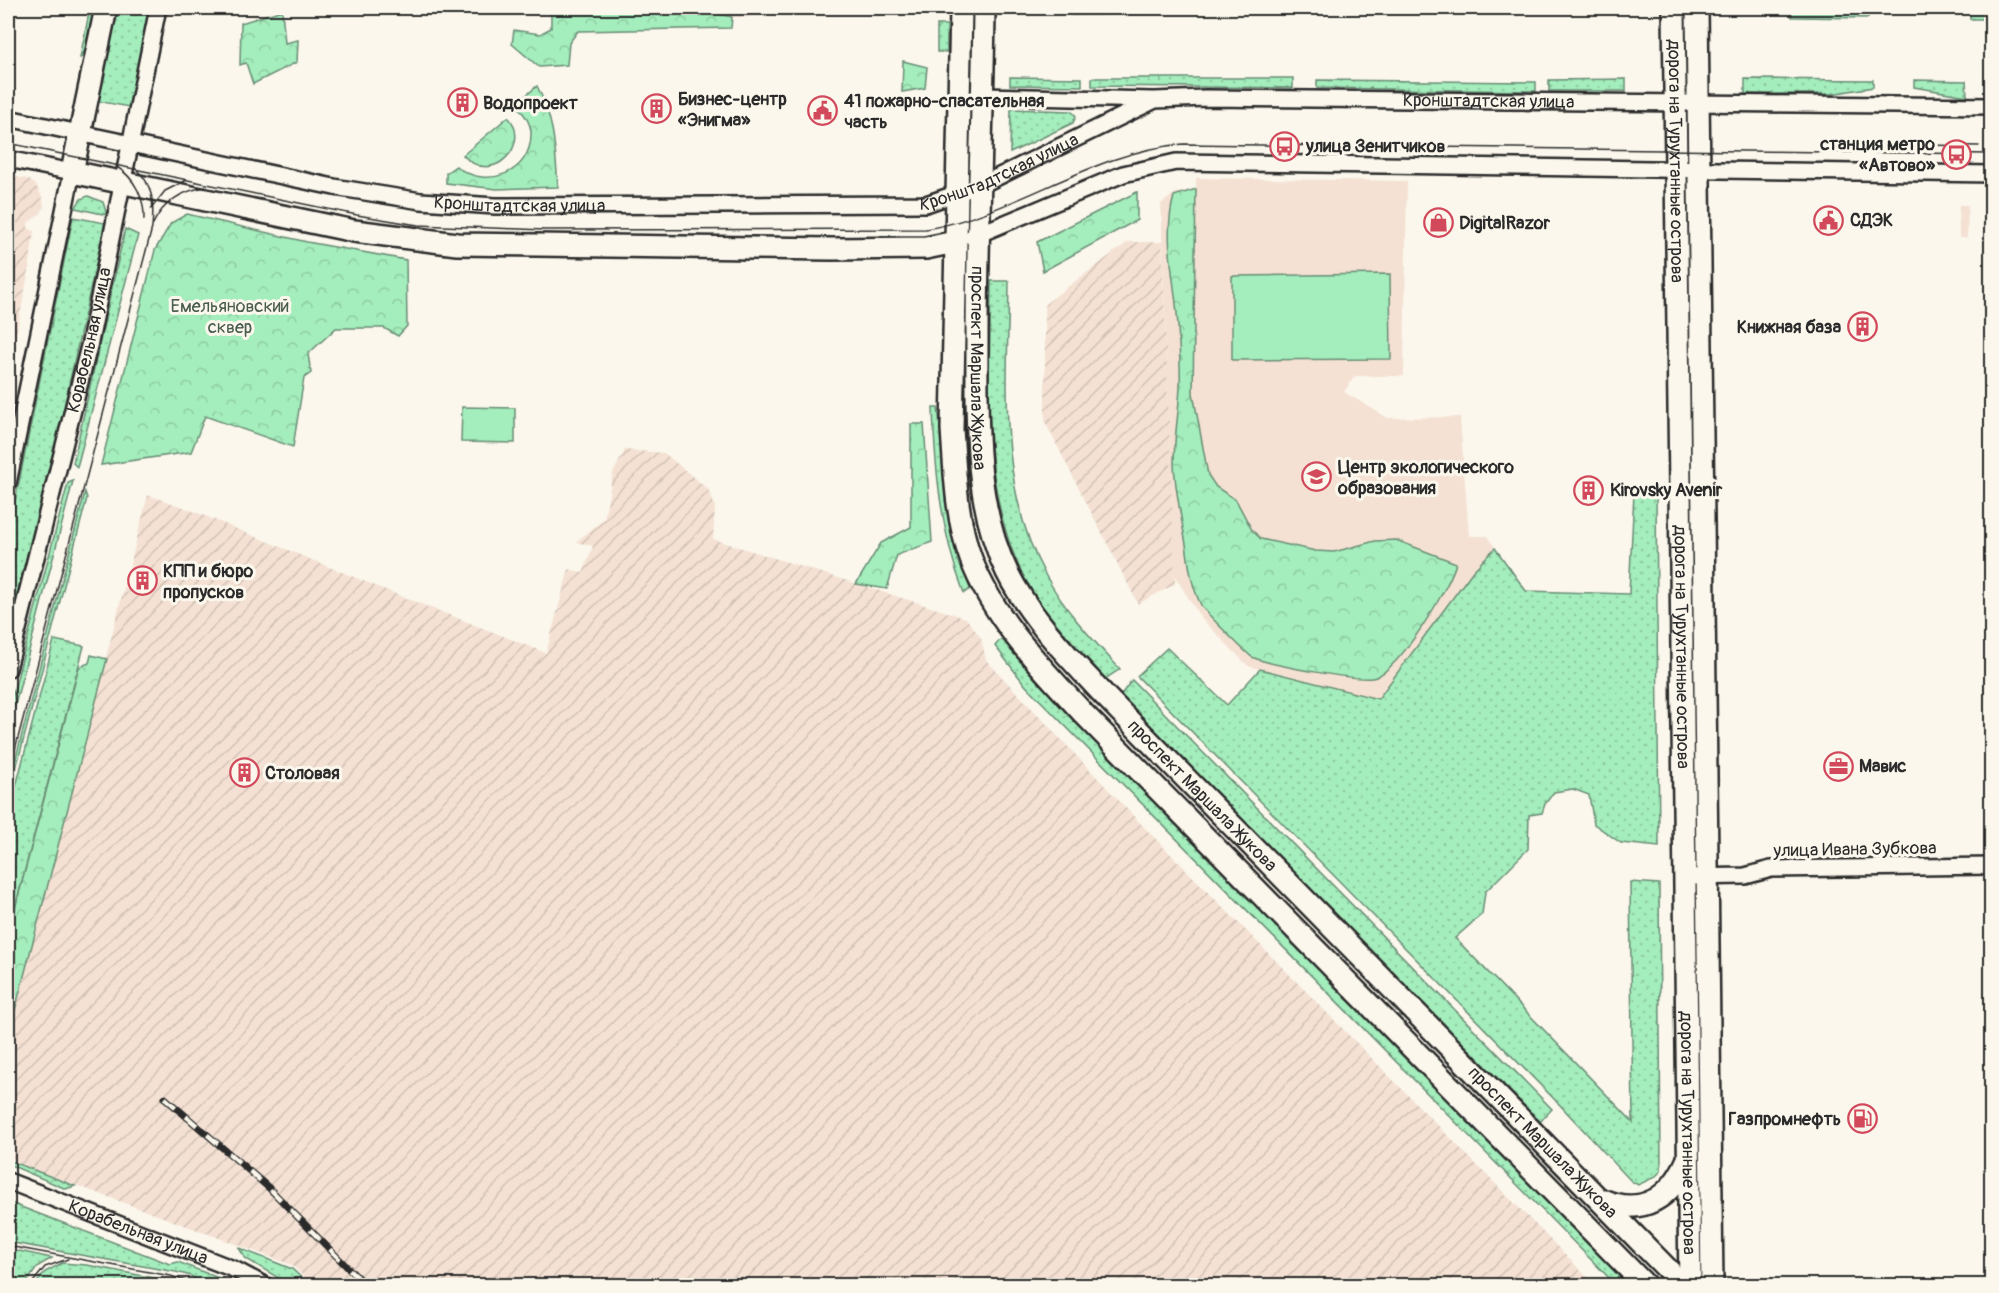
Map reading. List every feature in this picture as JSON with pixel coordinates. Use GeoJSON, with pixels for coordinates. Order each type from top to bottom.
{"type":"FeatureCollection","features":[{"type":"Feature","properties":{"kind":"street"},"geometry":{"type":"LineString","coordinates":[[8,483],[106,8]]}},
{"type":"Feature","properties":{"kind":"street","name":"Корабельная улица"},"geometry":{"type":"LineString","coordinates":[[8,665],[76,404],[158,8]]}},
{"type":"Feature","properties":{"kind":"street"},"geometry":{"type":"LineString","coordinates":[[957,194],[962,8]]}},
{"type":"Feature","properties":{"kind":"street"},"geometry":{"type":"LineString","coordinates":[[981,184],[984,8]]}},
{"type":"Feature","properties":{"kind":"street","name":"дорога на Турухтанные острова"},"geometry":{"type":"LineString","coordinates":[[1674,8],[1690,1286]]}},
{"type":"Feature","properties":{"kind":"street","name":"дорога на Турухтанные острова"},"geometry":{"type":"LineString","coordinates":[[1697,8],[1712,1286]]}},
{"type":"Feature","properties":{"kind":"street"},"geometry":{"type":"LineString","coordinates":[[983,96],[1155,100]]}},
{"type":"Feature","properties":{"kind":"street","name":"Кронштадтская улица"},"geometry":{"type":"LineString","coordinates":[[8,118],[334,187],[402,199],[458,204],[926,204],[981,184],[1155,100],[1205,98],[1992,106]]}},
{"type":"Feature","properties":{"kind":"street"},"geometry":{"type":"LineString","coordinates":[[8,159],[354,231],[457,244],[832,249],[926,248],[955,242],[978,235],[1123,174],[1176,162],[1992,174]]}},
{"type":"Feature","properties":{"kind":"street","name":"проспект Маршала Жукова"},"geometry":{"type":"LineString","coordinates":[[981,184],[978,235],[977,387],[981,470],[996,542],[1007,571],[1028,608],[1106,697],[1684,1286]]}},
{"type":"Feature","properties":{"kind":"street","name":"проспект Маршала Жукова"},"geometry":{"type":"LineString","coordinates":[[957,194],[952,394],[955,478],[971,558],[992,603],[1083,714],[1646,1286]]}},
{"type":"Feature","properties":{"kind":"street","name":"улица Ивана Зубкова"},"geometry":{"type":"LineString","coordinates":[[1685,877],[1744,876],[1771,868],[1992,866]]}},
{"type":"Feature","properties":{"kind":"street"},"geometry":{"type":"LineString","coordinates":[[1601,1199],[1621,1208],[1654,1201],[1669,1191],[1680,1179],[1689,1157]]}},
{"type":"Feature","properties":{"kind":"street","name":"Корабельная улица"},"geometry":{"type":"LineString","coordinates":[[8,1181],[236,1270],[266,1286]]}},
{"type":"Feature","properties":{"kind":"shaded area"},"geometry":{"type":"Polygon","coordinates":[[[656,8],[814,8],[814,11],[755,11],[749,17],[656,18],[656,8]]]}},
{"type":"Feature","properties":{"kind":"shaded area"},"geometry":{"type":"Polygon","coordinates":[[[8,176],[28,179],[36,185],[44,207],[41,213],[28,223],[28,228],[34,231],[29,270],[8,374],[8,229],[11,215],[8,210],[8,176]]]}},
{"type":"Feature","properties":{"kind":"shaded area","name":"Центр экологического образования"},"geometry":{"type":"Polygon","coordinates":[[[1196,178],[1407,181],[1404,376],[1355,376],[1344,392],[1388,418],[1460,417],[1469,536],[1488,536],[1495,548],[1472,572],[1378,699],[1248,666],[1201,618],[1174,575],[1161,204],[1175,193],[1196,189],[1196,178]]]}},
{"type":"Feature","properties":{"kind":"shaded area"},"geometry":{"type":"Polygon","coordinates":[[[1959,205],[1968,205],[1967,238],[1959,238],[1959,205]]]}},
{"type":"Feature","properties":{"kind":"shaded area"},"geometry":{"type":"Polygon","coordinates":[[[1128,242],[1162,242],[1175,584],[1138,604],[1045,422],[1045,304],[1128,242]]]}},
{"type":"Feature","properties":{"kind":"shaded area"},"geometry":{"type":"Polygon","coordinates":[[[625,450],[664,453],[708,489],[715,506],[713,539],[966,618],[981,638],[986,660],[1142,825],[1595,1285],[312,1285],[292,1265],[8,1160],[8,1037],[148,495],[546,653],[569,569],[583,573],[593,546],[576,542],[604,519],[613,473],[625,450]]]}},
{"type":"Feature","properties":{"kind":"green space"},"geometry":{"type":"Polygon","coordinates":[[[90,8],[96,8],[86,56],[80,58],[90,8]]]}},
{"type":"Feature","properties":{"kind":"green space"},"geometry":{"type":"Polygon","coordinates":[[[116,8],[149,8],[129,107],[97,101],[116,8]]]}},
{"type":"Feature","properties":{"kind":"green space"},"geometry":{"type":"Polygon","coordinates":[[[551,8],[630,10],[709,8],[709,12],[732,17],[731,28],[578,31],[569,43],[567,65],[539,67],[512,44],[514,30],[540,34],[551,28],[551,8]]]}},
{"type":"Feature","properties":{"kind":"green space"},"geometry":{"type":"Polygon","coordinates":[[[1072,8],[1146,8],[1138,14],[1072,15],[1072,8]]]}},
{"type":"Feature","properties":{"kind":"green space"},"geometry":{"type":"Polygon","coordinates":[[[1792,8],[1868,8],[1868,18],[1792,17],[1792,8]]]}},
{"type":"Feature","properties":{"kind":"green space"},"geometry":{"type":"Polygon","coordinates":[[[1970,8],[1991,8],[1991,19],[1970,19],[1970,8]]]}},
{"type":"Feature","properties":{"kind":"green space"},"geometry":{"type":"Polygon","coordinates":[[[282,10],[285,43],[298,40],[297,62],[253,84],[246,63],[240,65],[241,23],[282,10]]]}},
{"type":"Feature","properties":{"kind":"green space"},"geometry":{"type":"Polygon","coordinates":[[[937,25],[947,25],[947,52],[937,52],[937,25]]]}},
{"type":"Feature","properties":{"kind":"green space"},"geometry":{"type":"Polygon","coordinates":[[[903,61],[927,67],[925,88],[902,92],[903,61]]]}},
{"type":"Feature","properties":{"kind":"green space"},"geometry":{"type":"Polygon","coordinates":[[[1010,77],[1082,78],[1082,86],[1010,85],[1010,77]]]}},
{"type":"Feature","properties":{"kind":"green space"},"geometry":{"type":"Polygon","coordinates":[[[1092,78],[1293,78],[1293,88],[1092,86],[1092,78]]]}},
{"type":"Feature","properties":{"kind":"green space"},"geometry":{"type":"Polygon","coordinates":[[[1626,79],[1626,91],[1549,91],[1549,80],[1626,79]]]}},
{"type":"Feature","properties":{"kind":"green space"},"geometry":{"type":"Polygon","coordinates":[[[1745,79],[1873,80],[1873,87],[1831,94],[1745,94],[1745,79]]]}},
{"type":"Feature","properties":{"kind":"green space"},"geometry":{"type":"Polygon","coordinates":[[[1317,80],[1536,82],[1536,91],[1317,88],[1317,80]]]}},
{"type":"Feature","properties":{"kind":"green space"},"geometry":{"type":"Polygon","coordinates":[[[1914,80],[1966,81],[1967,96],[1914,87],[1914,80]]]}},
{"type":"Feature","properties":{"kind":"green space"},"geometry":{"type":"Polygon","coordinates":[[[537,86],[551,123],[558,187],[497,189],[446,183],[446,173],[456,166],[480,177],[493,177],[505,174],[524,159],[529,147],[531,129],[516,104],[537,86]]]}},
{"type":"Feature","properties":{"kind":"green space"},"geometry":{"type":"Polygon","coordinates":[[[1011,109],[1071,111],[1076,116],[1073,123],[1010,153],[1011,109]]]}},
{"type":"Feature","properties":{"kind":"green space"},"geometry":{"type":"Polygon","coordinates":[[[508,117],[514,127],[516,139],[506,158],[486,167],[474,164],[463,155],[508,117]]]}},
{"type":"Feature","properties":{"kind":"green space"},"geometry":{"type":"Polygon","coordinates":[[[1196,189],[1193,393],[1208,475],[1216,487],[1236,500],[1252,530],[1261,539],[1316,551],[1334,552],[1375,541],[1396,540],[1456,563],[1452,575],[1423,626],[1398,658],[1376,677],[1315,672],[1252,657],[1204,609],[1195,590],[1178,504],[1175,473],[1174,453],[1180,371],[1169,228],[1174,196],[1196,189]]]}},
{"type":"Feature","properties":{"kind":"green space"},"geometry":{"type":"Polygon","coordinates":[[[1137,192],[1137,220],[1043,271],[1037,242],[1137,192]]]}},
{"type":"Feature","properties":{"kind":"green space"},"geometry":{"type":"Polygon","coordinates":[[[88,196],[103,202],[107,215],[75,208],[81,199],[88,196]]]}},
{"type":"Feature","properties":{"kind":"green space","name":"Емельяновский сквер"},"geometry":{"type":"Polygon","coordinates":[[[187,214],[307,242],[406,260],[407,326],[398,336],[384,328],[336,328],[308,354],[311,373],[304,378],[293,447],[205,416],[191,452],[101,465],[155,250],[171,223],[187,214]]]}},
{"type":"Feature","properties":{"kind":"green space"},"geometry":{"type":"Polygon","coordinates":[[[73,217],[105,223],[54,452],[8,628],[10,587],[8,587],[8,536],[73,217]]]}},
{"type":"Feature","properties":{"kind":"green space"},"geometry":{"type":"Polygon","coordinates":[[[125,229],[138,235],[77,467],[73,463],[125,229]]]}},
{"type":"Feature","properties":{"kind":"green space"},"geometry":{"type":"Polygon","coordinates":[[[1390,274],[1391,359],[1232,360],[1232,276],[1390,274]]]}},
{"type":"Feature","properties":{"kind":"green space"},"geometry":{"type":"Polygon","coordinates":[[[991,281],[1009,281],[1008,432],[1019,506],[1030,542],[1054,589],[1080,625],[1120,669],[1105,679],[1079,652],[1040,604],[1019,568],[1005,530],[996,489],[991,448],[989,363],[991,281]]]}},
{"type":"Feature","properties":{"kind":"green space"},"geometry":{"type":"Polygon","coordinates":[[[462,407],[515,408],[515,443],[461,442],[462,407]]]}},
{"type":"Feature","properties":{"kind":"green space"},"geometry":{"type":"Polygon","coordinates":[[[933,408],[938,408],[952,527],[970,589],[964,593],[950,548],[941,502],[935,455],[933,408]]]}},
{"type":"Feature","properties":{"kind":"green space"},"geometry":{"type":"Polygon","coordinates":[[[911,424],[924,424],[932,542],[897,555],[887,589],[856,584],[881,543],[911,527],[911,424]]]}},
{"type":"Feature","properties":{"kind":"green space"},"geometry":{"type":"Polygon","coordinates":[[[73,481],[8,732],[8,713],[68,483],[73,481]]]}},
{"type":"Feature","properties":{"kind":"green space"},"geometry":{"type":"Polygon","coordinates":[[[85,492],[87,498],[8,799],[8,788],[85,492]]]}},
{"type":"Feature","properties":{"kind":"green space"},"geometry":{"type":"Polygon","coordinates":[[[1634,493],[1656,493],[1659,847],[1621,843],[1594,824],[1589,795],[1573,789],[1554,792],[1545,804],[1542,813],[1529,815],[1528,849],[1485,892],[1482,914],[1455,938],[1633,1122],[1630,882],[1659,884],[1661,1171],[1655,1177],[1638,1185],[1631,1181],[1559,1104],[1137,676],[1167,648],[1227,705],[1260,669],[1378,699],[1472,572],[1495,548],[1526,591],[1629,594],[1634,493]]]}},
{"type":"Feature","properties":{"kind":"green space"},"geometry":{"type":"Polygon","coordinates":[[[54,640],[84,646],[8,934],[8,817],[54,640]]]}},
{"type":"Feature","properties":{"kind":"green space"},"geometry":{"type":"Polygon","coordinates":[[[1000,640],[1004,641],[1035,679],[1623,1277],[1616,1285],[1026,686],[995,646],[1000,640]]]}},
{"type":"Feature","properties":{"kind":"green space"},"geometry":{"type":"Polygon","coordinates":[[[91,655],[107,659],[8,1037],[8,935],[79,667],[89,663],[91,655]]]}},
{"type":"Feature","properties":{"kind":"green space"},"geometry":{"type":"Polygon","coordinates":[[[1132,680],[1552,1109],[1540,1122],[1120,696],[1132,680]]]}},
{"type":"Feature","properties":{"kind":"green space"},"geometry":{"type":"Polygon","coordinates":[[[8,1160],[75,1186],[66,1189],[8,1164],[8,1160]]]}},
{"type":"Feature","properties":{"kind":"green space"},"geometry":{"type":"Polygon","coordinates":[[[8,1202],[170,1264],[178,1262],[236,1285],[206,1285],[191,1276],[176,1272],[8,1242],[8,1202]]]}},
{"type":"Feature","properties":{"kind":"green space"},"geometry":{"type":"Polygon","coordinates":[[[239,1248],[292,1269],[309,1285],[290,1285],[245,1258],[239,1248]]]}},
{"type":"Feature","properties":{"kind":"green space"},"geometry":{"type":"Polygon","coordinates":[[[19,1251],[52,1258],[38,1266],[25,1285],[19,1285],[8,1265],[8,1254],[19,1251]]]}},
{"type":"Feature","properties":{"kind":"green space"},"geometry":{"type":"Polygon","coordinates":[[[62,1263],[87,1265],[190,1285],[35,1285],[45,1272],[62,1263]]]}},
{"type":"Feature","properties":{"kind":"tram line"},"geometry":{"type":"LineString","coordinates":[[8,143],[357,215],[418,225],[545,230],[926,229],[991,211],[1085,170],[1117,159],[1149,149],[1183,144],[1992,154]]}},
{"type":"Feature","properties":{"kind":"tram line"},"geometry":{"type":"LineString","coordinates":[[1922,145],[1979,146]]}},
{"type":"Feature","properties":{"kind":"tram line"},"geometry":{"type":"LineString","coordinates":[[117,167],[129,177],[138,190],[143,204],[144,220]]}},
{"type":"Feature","properties":{"kind":"tram line"},"geometry":{"type":"LineString","coordinates":[[8,776],[152,228],[153,211],[150,189],[136,169]]}},
{"type":"Feature","properties":{"kind":"tram line"},"geometry":{"type":"LineString","coordinates":[[151,209],[165,191],[187,180]]}},
{"type":"Feature","properties":{"kind":"tram line"},"geometry":{"type":"LineString","coordinates":[[153,224],[162,209],[175,198],[207,187]]}},
{"type":"Feature","properties":{"kind":"tram line"},"geometry":{"type":"LineString","coordinates":[[8,1246],[171,1276],[200,1286]]}},
{"type":"Feature","properties":{"kind":"tram line"},"geometry":{"type":"LineString","coordinates":[[30,1286],[45,1267],[68,1259]]}},
{"type":"Feature","properties":{"kind":"tram line"},"geometry":{"type":"LineString","coordinates":[[8,1270],[15,1286]]}},
{"type":"Feature","properties":{"kind":"railway"},"geometry":{"type":"LineString","coordinates":[[165,1098],[269,1188],[366,1286]]}},
{"type":"Feature","properties":{"kind":"place","name":"Водопроект"},"geometry":{"type":"Point","coordinates":[462,103]}},
{"type":"Feature","properties":{"kind":"place","name":"Бизнес-центр «Энигма»"},"geometry":{"type":"Point","coordinates":[657,109]}},
{"type":"Feature","properties":{"kind":"place","name":"41 пожарно-спасательная часть"},"geometry":{"type":"Point","coordinates":[823,111]}},
{"type":"Feature","properties":{"kind":"place","name":"улица Зенитчиков"},"geometry":{"type":"Point","coordinates":[1285,146]}},
{"type":"Feature","properties":{"kind":"place","name":"станция метро «Автово»"},"geometry":{"type":"Point","coordinates":[1956,154]}},
{"type":"Feature","properties":{"kind":"place","name":"СДЭК"},"geometry":{"type":"Point","coordinates":[1829,220]}},
{"type":"Feature","properties":{"kind":"place","name":"DigitalRazor"},"geometry":{"type":"Point","coordinates":[1438,223]}},
{"type":"Feature","properties":{"kind":"place","name":"Книжная база"},"geometry":{"type":"Point","coordinates":[1862,327]}},
{"type":"Feature","properties":{"kind":"place","name":"Центр экологического образования"},"geometry":{"type":"Point","coordinates":[1317,477]}},
{"type":"Feature","properties":{"kind":"place","name":"Kirovsky Avenir"},"geometry":{"type":"Point","coordinates":[1589,490]}},
{"type":"Feature","properties":{"kind":"place","name":"КПП и бюро пропусков"},"geometry":{"type":"Point","coordinates":[142,581]}},
{"type":"Feature","properties":{"kind":"place","name":"Мавис"},"geometry":{"type":"Point","coordinates":[1838,766]}},
{"type":"Feature","properties":{"kind":"place","name":"Столовая"},"geometry":{"type":"Point","coordinates":[244,773]}},
{"type":"Feature","properties":{"kind":"place","name":"Газпромнефть"},"geometry":{"type":"Point","coordinates":[1862,1119]}}]}
